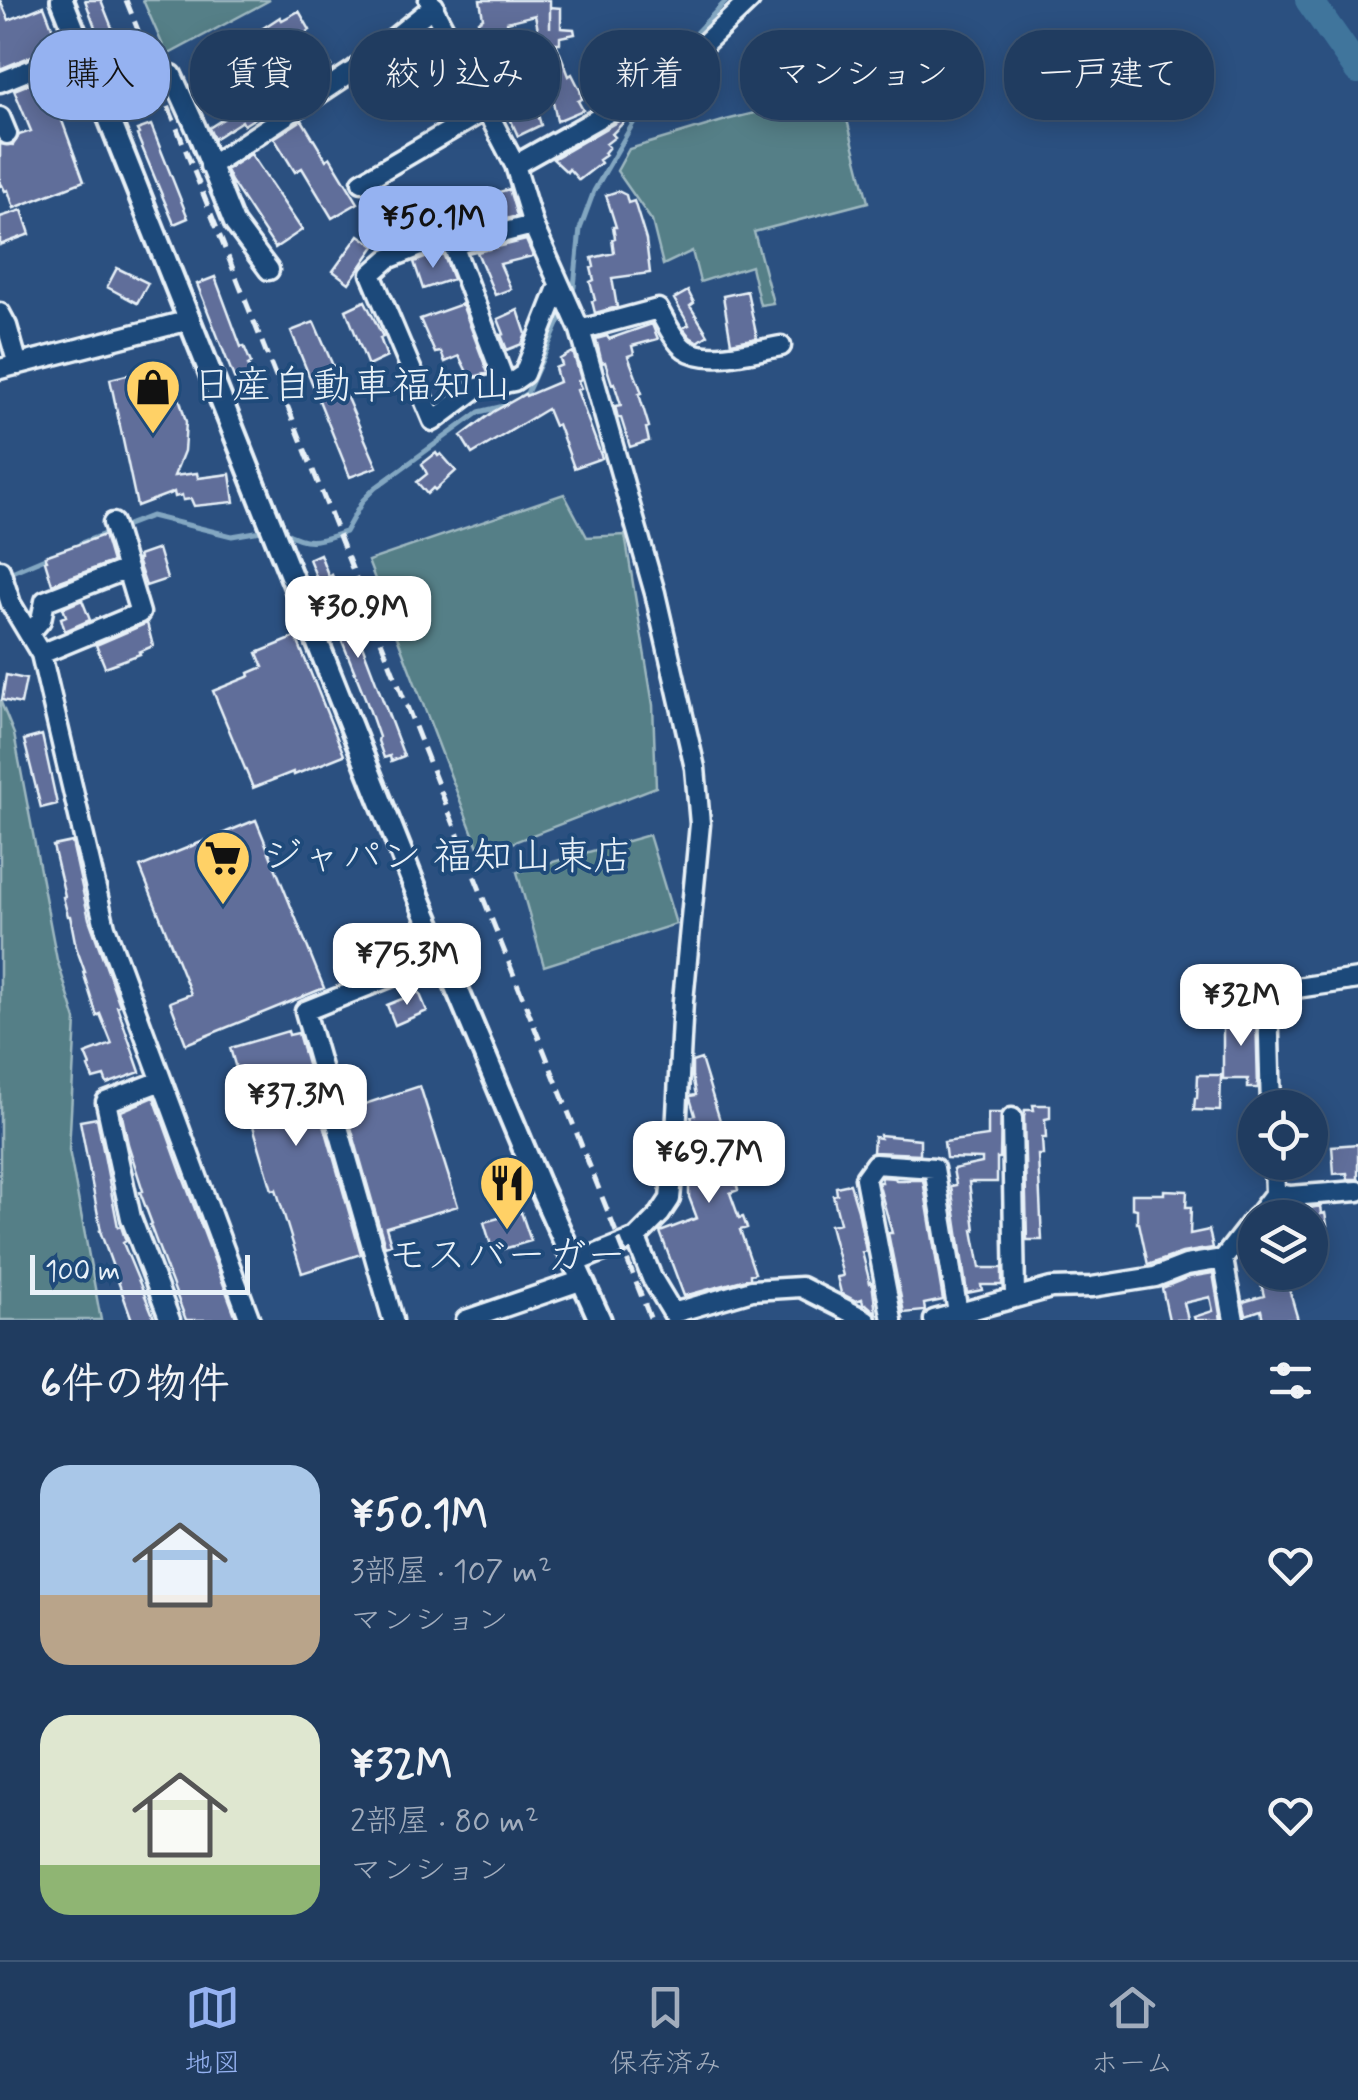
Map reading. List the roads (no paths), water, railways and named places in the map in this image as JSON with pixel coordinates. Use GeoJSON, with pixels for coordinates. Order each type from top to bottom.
{"type":"FeatureCollection","features":[{"type":"Feature","properties":{"kind":"main road"},"geometry":{"type":"LineString","coordinates":[[62,0],[74,30]]}},
{"type":"Feature","properties":{"kind":"main road"},"geometry":{"type":"LineString","coordinates":[[110,120],[443,956],[600,1320]]}},
{"type":"Feature","properties":{"kind":"street"},"geometry":{"type":"LineString","coordinates":[[515,165],[636,96],[685,62],[750,0]]}},
{"type":"Feature","properties":{"kind":"street"},"geometry":{"type":"LineString","coordinates":[[210,166],[353,71],[432,3],[445,30]]}},
{"type":"Feature","properties":{"kind":"street"},"geometry":{"type":"LineString","coordinates":[[0,82],[30,70]]}},
{"type":"Feature","properties":{"kind":"street"},"geometry":{"type":"LineString","coordinates":[[172,75],[234,223],[268,270]]}},
{"type":"Feature","properties":{"kind":"street"},"geometry":{"type":"LineString","coordinates":[[362,182],[468,120]]}},
{"type":"Feature","properties":{"kind":"street"},"geometry":{"type":"LineString","coordinates":[[466,1320],[578,1272],[636,1238],[670,1199],[682,1002],[700,824],[695,768],[677,681],[577,325],[533,225],[515,165],[490,120]]}},
{"type":"Feature","properties":{"kind":"street"},"geometry":{"type":"LineString","coordinates":[[533,225],[453,245],[431,242],[388,259],[370,274],[434,421],[477,388],[514,381],[524,374],[561,289]]}},
{"type":"Feature","properties":{"kind":"street"},"geometry":{"type":"LineString","coordinates":[[453,245],[505,383]]}},
{"type":"Feature","properties":{"kind":"street"},"geometry":{"type":"LineString","coordinates":[[577,325],[658,309],[683,348],[700,355],[724,356],[782,346]]}},
{"type":"Feature","properties":{"kind":"street"},"geometry":{"type":"LineString","coordinates":[[0,313],[6,326],[9,367],[190,320]]}},
{"type":"Feature","properties":{"kind":"street"},"geometry":{"type":"LineString","coordinates":[[41,654],[140,613],[113,522]]}},
{"type":"Feature","properties":{"kind":"street"},"geometry":{"type":"LineString","coordinates":[[29,634],[41,620],[45,601],[127,568]]}},
{"type":"Feature","properties":{"kind":"street"},"geometry":{"type":"LineString","coordinates":[[0,570],[11,604],[41,654],[104,927],[250,1320]]}},
{"type":"Feature","properties":{"kind":"street"},"geometry":{"type":"LineString","coordinates":[[393,1320],[305,1011],[443,956]]}},
{"type":"Feature","properties":{"kind":"street"},"geometry":{"type":"LineString","coordinates":[[1270,1090],[1268,1001],[1276,991],[1358,979]]}},
{"type":"Feature","properties":{"kind":"street"},"geometry":{"type":"LineString","coordinates":[[162,1082],[106,1102],[131,1218],[170,1320]]}},
{"type":"Feature","properties":{"kind":"street"},"geometry":{"type":"LineString","coordinates":[[1012,1118],[1015,1297]]}},
{"type":"Feature","properties":{"kind":"street"},"geometry":{"type":"LineString","coordinates":[[892,1320],[865,1178],[876,1164],[934,1168],[958,1314]]}},
{"type":"Feature","properties":{"kind":"street"},"geometry":{"type":"LineString","coordinates":[[1269,1200],[1275,1193],[1275,1180]]}},
{"type":"Feature","properties":{"kind":"street"},"geometry":{"type":"LineString","coordinates":[[1275,1193],[1290,1196],[1358,1192]]}},
{"type":"Feature","properties":{"kind":"street"},"geometry":{"type":"LineString","coordinates":[[636,1238],[652,1278],[675,1316],[752,1290],[801,1287],[866,1320]]}},
{"type":"Feature","properties":{"kind":"street"},"geometry":{"type":"LineString","coordinates":[[934,1320],[1051,1288],[1155,1278],[1186,1265],[1223,1259],[1238,1240]]}},
{"type":"Feature","properties":{"kind":"street"},"geometry":{"type":"LineString","coordinates":[[1223,1259],[1234,1320]]}},
{"type":"Feature","properties":{"kind":"waterway"},"geometry":{"type":"LineString","coordinates":[[699,30],[727,0]]}},
{"type":"Feature","properties":{"kind":"waterway"},"geometry":{"type":"LineString","coordinates":[[1309,0],[1358,70]]}},
{"type":"Feature","properties":{"kind":"waterway"},"geometry":{"type":"LineString","coordinates":[[571,294],[580,229],[594,191],[635,120]]}},
{"type":"Feature","properties":{"kind":"waterway"},"geometry":{"type":"LineString","coordinates":[[521,397],[527,393],[565,309]]}},
{"type":"Feature","properties":{"kind":"waterway"},"geometry":{"type":"LineString","coordinates":[[282,531],[314,540],[345,532],[363,500],[375,488],[479,412],[508,405]]}},
{"type":"Feature","properties":{"kind":"waterway"},"geometry":{"type":"LineString","coordinates":[[81,543],[151,516],[232,536],[267,530]]}},
{"type":"Feature","properties":{"kind":"waterway"},"geometry":{"type":"LineString","coordinates":[[7,574],[52,555]]}},
{"type":"Feature","properties":{"kind":"railway"},"geometry":{"type":"LineString","coordinates":[[126,0],[651,1320]]}},
{"type":"Feature","properties":{"kind":"place","name":"日産自動車福知山"},"geometry":{"type":"Point","coordinates":[153,436]}},
{"type":"Feature","properties":{"kind":"place","name":"ジャパン 福知山東店"},"geometry":{"type":"Point","coordinates":[223,907]}},
{"type":"Feature","properties":{"kind":"place","name":"モスバーガー"},"geometry":{"type":"Point","coordinates":[507,1232]}}]}
